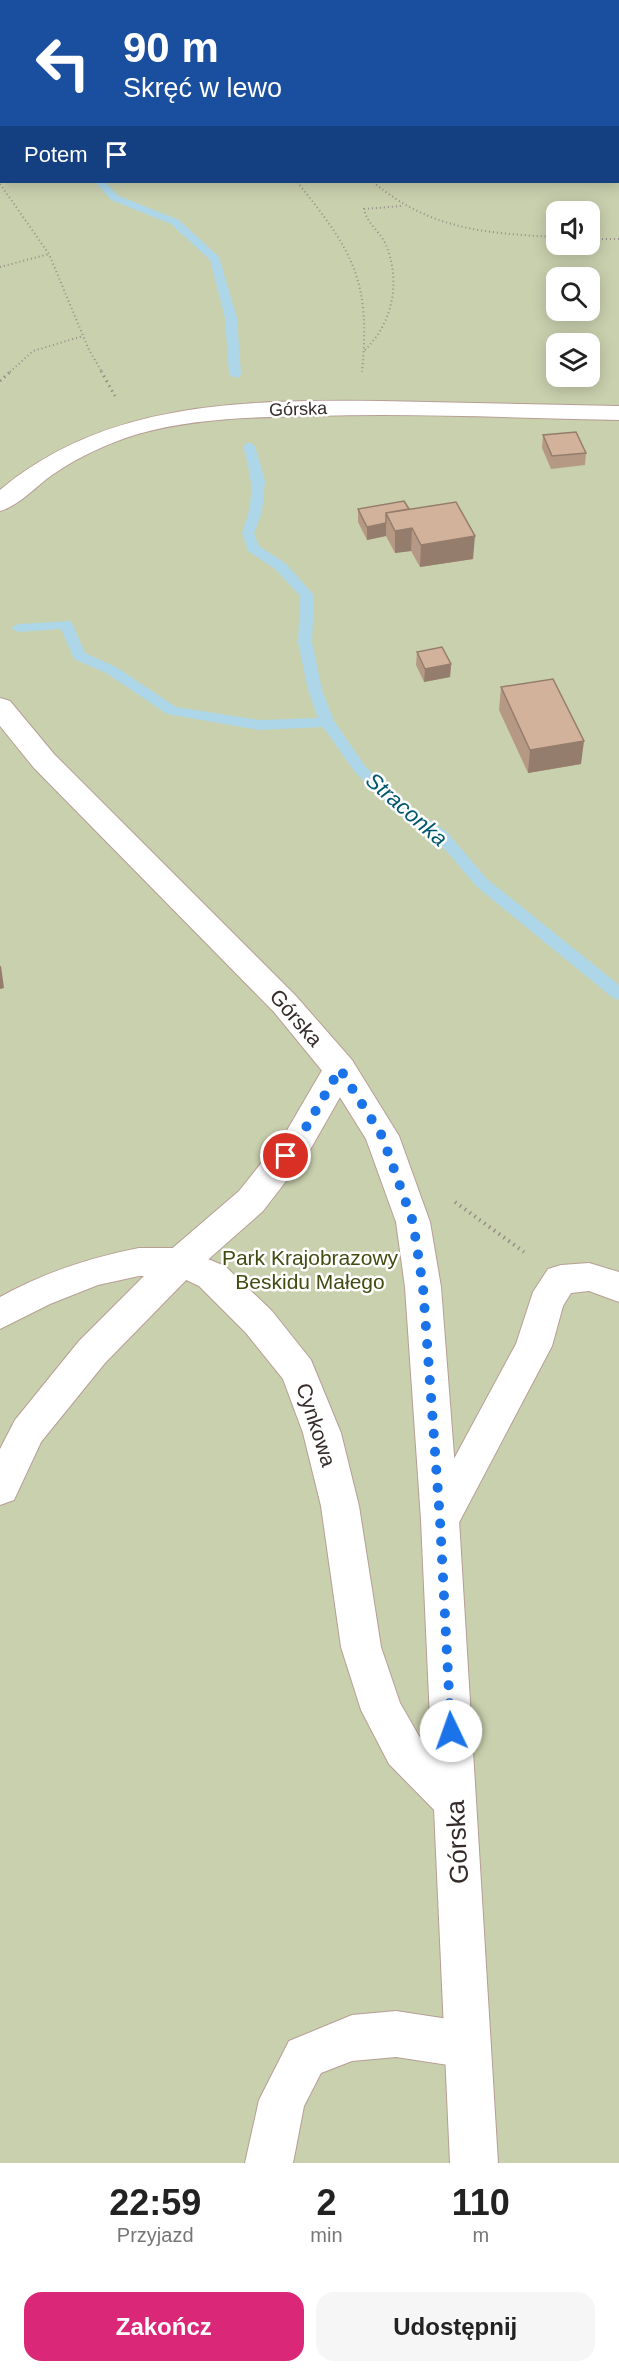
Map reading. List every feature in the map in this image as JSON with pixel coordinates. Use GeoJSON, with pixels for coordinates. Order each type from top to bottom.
{"type":"FeatureCollection","features":[{"type":"Feature","properties":{"kind":"street","name":"Górska"},"geometry":{"type":"LineString","coordinates":[[0,503],[18,487],[73,451],[133,428],[165,421],[226,413],[303,408],[619,413]]}},
{"type":"Feature","properties":{"kind":"street","name":"Górska"},"geometry":{"type":"LineString","coordinates":[[0,707],[44,761],[285,1004],[340,1069],[382,1136],[413,1222],[423,1287],[440,1520],[474,2163]]}},
{"type":"Feature","properties":{"kind":"street"},"geometry":{"type":"LineString","coordinates":[[0,1488],[28,1431],[92,1352],[181,1262],[251,1201],[298,1141],[340,1069]]}},
{"type":"Feature","properties":{"kind":"street","name":"Cynkowa"},"geometry":{"type":"LineString","coordinates":[[0,1314],[37,1294],[94,1270],[139,1262],[181,1262],[212,1276],[259,1322],[298,1371],[322,1433],[340,1506],[361,1647],[382,1710],[404,1750],[455,1801]]}},
{"type":"Feature","properties":{"kind":"street"},"geometry":{"type":"LineString","coordinates":[[440,1520],[534,1346],[546,1302],[561,1280],[589,1277],[619,1287]]}},
{"type":"Feature","properties":{"kind":"street"},"geometry":{"type":"LineString","coordinates":[[269,2163],[268,2156],[282,2100],[305,2057],[352,2038],[396,2034],[468,2045]]}},
{"type":"Feature","properties":{"kind":"path"},"geometry":{"type":"LineString","coordinates":[[298,183],[333,228],[352,261],[361,291],[364,351],[378,336],[390,314],[392,282],[385,243],[365,219],[364,209],[401,206]]}},
{"type":"Feature","properties":{"kind":"path"},"geometry":{"type":"LineString","coordinates":[[374,183],[401,206],[456,228],[546,236]]}},
{"type":"Feature","properties":{"kind":"path"},"geometry":{"type":"LineString","coordinates":[[0,184],[49,254],[88,350],[133,428]]}},
{"type":"Feature","properties":{"kind":"path"},"geometry":{"type":"LineString","coordinates":[[600,238],[619,239]]}},
{"type":"Feature","properties":{"kind":"path"},"geometry":{"type":"LineString","coordinates":[[0,267],[49,254]]}},
{"type":"Feature","properties":{"kind":"path"},"geometry":{"type":"LineString","coordinates":[[0,381],[33,351],[83,336]]}},
{"type":"Feature","properties":{"kind":"path"},"geometry":{"type":"LineString","coordinates":[[395,1168],[449,1197],[561,1280]]}},
{"type":"Feature","properties":{"kind":"green space","name":"Park Krajobrazowy Beskidu Małego"},"geometry":{"type":"Polygon","coordinates":[[[0,183],[619,183],[619,2163],[0,2163],[0,183]]]}},
{"type":"Feature","properties":{"kind":"building"},"geometry":{"type":"Polygon","coordinates":[[[576,432],[586,453],[552,456],[543,435],[576,432]]]}},
{"type":"Feature","properties":{"kind":"building"},"geometry":{"type":"Polygon","coordinates":[[[404,501],[409,509],[386,513],[386,523],[367,527],[358,509],[404,501]]]}},
{"type":"Feature","properties":{"kind":"building"},"geometry":{"type":"Polygon","coordinates":[[[456,502],[475,536],[421,545],[412,528],[395,531],[386,513],[456,502]]]}},
{"type":"Feature","properties":{"kind":"building"},"geometry":{"type":"Polygon","coordinates":[[[442,647],[451,664],[425,669],[417,652],[442,647]]]}},
{"type":"Feature","properties":{"kind":"building"},"geometry":{"type":"Polygon","coordinates":[[[553,679],[584,741],[530,750],[501,687],[553,679]]]}},
{"type":"Feature","properties":{"kind":"waterway","name":"Straconka"},"geometry":{"type":"LineString","coordinates":[[101,183],[115,198],[175,222],[215,259],[231,318],[235,374]]}},
{"type":"Feature","properties":{"kind":"waterway","name":"Straconka"},"geometry":{"type":"LineString","coordinates":[[249,446],[259,481],[256,512],[248,533],[253,548],[280,566],[307,595],[305,642],[315,690],[327,722]]}},
{"type":"Feature","properties":{"kind":"waterway"},"geometry":{"type":"LineString","coordinates":[[18,628],[66,624],[79,656],[111,670],[172,711],[259,725],[327,722]]}},
{"type":"Feature","properties":{"kind":"waterway","name":"Straconka"},"geometry":{"type":"LineString","coordinates":[[327,722],[360,769],[399,808],[441,835],[482,883],[619,994]]}},
{"type":"Feature","properties":{"kind":"route"},"geometry":{"type":"LineString","coordinates":[[286,1156],[298,1141],[340,1069],[382,1136],[413,1222],[423,1287],[440,1520],[451,1731]]}}]}
